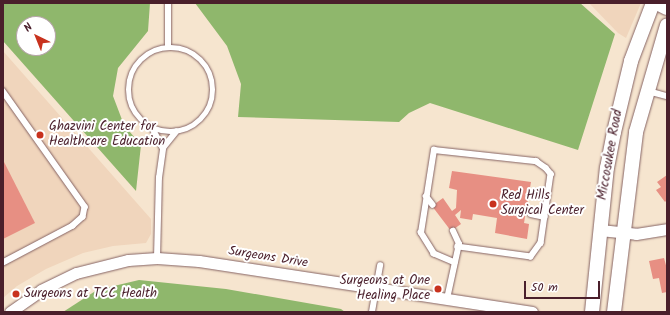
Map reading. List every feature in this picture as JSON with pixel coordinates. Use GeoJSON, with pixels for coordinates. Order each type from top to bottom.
{"type":"FeatureCollection","features":[{"type":"Feature","properties":{"kind":"street","name":"Miccosukee Road"},"geometry":{"type":"LineString","coordinates":[[592,312],[607,168],[622,96],[643,27],[653,3]]}},
{"type":"Feature","properties":{"kind":"street"},"geometry":{"type":"LineString","coordinates":[[657,3],[667,8]]}},
{"type":"Feature","properties":{"kind":"street","name":"Miccosukee Road"},"geometry":{"type":"LineString","coordinates":[[614,312],[636,132],[646,90],[667,25]]}},
{"type":"Feature","properties":{"kind":"street"},"geometry":{"type":"LineString","coordinates":[[600,230],[636,234],[667,229]]}},
{"type":"Feature","properties":{"kind":"street","name":"Surgeons Drive"},"geometry":{"type":"LineString","coordinates":[[10,312],[41,290],[76,273],[128,260],[157,258],[214,264],[532,312]]}},
{"type":"Feature","properties":{"kind":"lane"},"geometry":{"type":"LineString","coordinates":[[168,3],[168,47]]}},
{"type":"Feature","properties":{"kind":"lane"},"geometry":{"type":"LineString","coordinates":[[153,129],[166,133],[191,128],[202,119],[210,107],[213,92],[211,77],[204,64],[193,54],[168,47],[155,51],[142,59],[133,71],[129,85],[129,101],[135,114],[153,129],[163,148]]}},
{"type":"Feature","properties":{"kind":"lane"},"geometry":{"type":"LineString","coordinates":[[646,90],[667,96]]}},
{"type":"Feature","properties":{"kind":"lane"},"geometry":{"type":"LineString","coordinates":[[3,92],[85,206],[83,217],[73,226],[3,263]]}},
{"type":"Feature","properties":{"kind":"lane"},"geometry":{"type":"LineString","coordinates":[[157,258],[159,178],[163,148],[176,132]]}},
{"type":"Feature","properties":{"kind":"lane"},"geometry":{"type":"LineString","coordinates":[[455,263],[434,254],[421,233],[434,150],[536,161],[544,166],[551,174],[541,243],[531,257],[458,247]]}},
{"type":"Feature","properties":{"kind":"lane"},"geometry":{"type":"LineString","coordinates":[[426,196],[433,205]]}},
{"type":"Feature","properties":{"kind":"lane"},"geometry":{"type":"LineString","coordinates":[[531,214],[544,217]]}},
{"type":"Feature","properties":{"kind":"lane"},"geometry":{"type":"LineString","coordinates":[[447,299],[458,247],[457,237],[453,230]]}},
{"type":"Feature","properties":{"kind":"lane"},"geometry":{"type":"LineString","coordinates":[[372,312],[380,266]]}},
{"type":"Feature","properties":{"kind":"shaded area"},"geometry":{"type":"Polygon","coordinates":[[[589,3],[641,3],[626,38],[618,33],[589,3]]]}},
{"type":"Feature","properties":{"kind":"shaded area","name":"Ghazvini Center for Healthcare Education"},"geometry":{"type":"Polygon","coordinates":[[[3,51],[151,219],[151,234],[146,243],[113,246],[83,253],[46,269],[17,286],[3,298],[3,51]]]}},
{"type":"Feature","properties":{"kind":"green space"},"geometry":{"type":"Polygon","coordinates":[[[3,3],[150,3],[148,31],[118,68],[113,96],[124,125],[141,145],[136,191],[16,56],[56,56],[56,16],[16,16],[16,56],[3,41],[3,3]]]}},
{"type":"Feature","properties":{"kind":"green space"},"geometry":{"type":"Polygon","coordinates":[[[195,3],[580,3],[615,34],[578,150],[430,103],[409,113],[399,122],[238,117],[241,84],[227,46],[195,3]]]}},
{"type":"Feature","properties":{"kind":"green space"},"geometry":{"type":"Polygon","coordinates":[[[139,280],[226,289],[341,309],[345,312],[63,312],[97,290],[139,280]]]}},
{"type":"Feature","properties":{"kind":"building"},"geometry":{"type":"Polygon","coordinates":[[[3,160],[35,223],[3,239],[3,160]]]}},
{"type":"Feature","properties":{"kind":"building","name":"Red Hills Surgical Center"},"geometry":{"type":"Polygon","coordinates":[[[452,171],[531,182],[524,223],[529,224],[527,239],[495,233],[497,218],[473,214],[472,220],[460,218],[461,210],[455,215],[461,224],[451,231],[432,206],[443,198],[452,211],[456,208],[457,190],[449,188],[452,171]]]}},
{"type":"Feature","properties":{"kind":"building"},"geometry":{"type":"Polygon","coordinates":[[[667,175],[667,200],[665,202],[656,190],[661,187],[657,182],[667,175]]]}},
{"type":"Feature","properties":{"kind":"building"},"geometry":{"type":"Polygon","coordinates":[[[664,258],[667,269],[667,292],[662,293],[659,278],[653,279],[649,261],[664,258]]]}},
{"type":"Feature","properties":{"kind":"place","name":"Ghazvini Center for Healthcare Education"},"geometry":{"type":"Point","coordinates":[40,135]}},
{"type":"Feature","properties":{"kind":"place","name":"Red Hills Surgical Center"},"geometry":{"type":"Point","coordinates":[493,204]}},
{"type":"Feature","properties":{"kind":"place","name":"Surgeons at One Healing Place"},"geometry":{"type":"Point","coordinates":[438,289]}},
{"type":"Feature","properties":{"kind":"place","name":"Surgeons at TCC Health"},"geometry":{"type":"Point","coordinates":[16,294]}}]}
